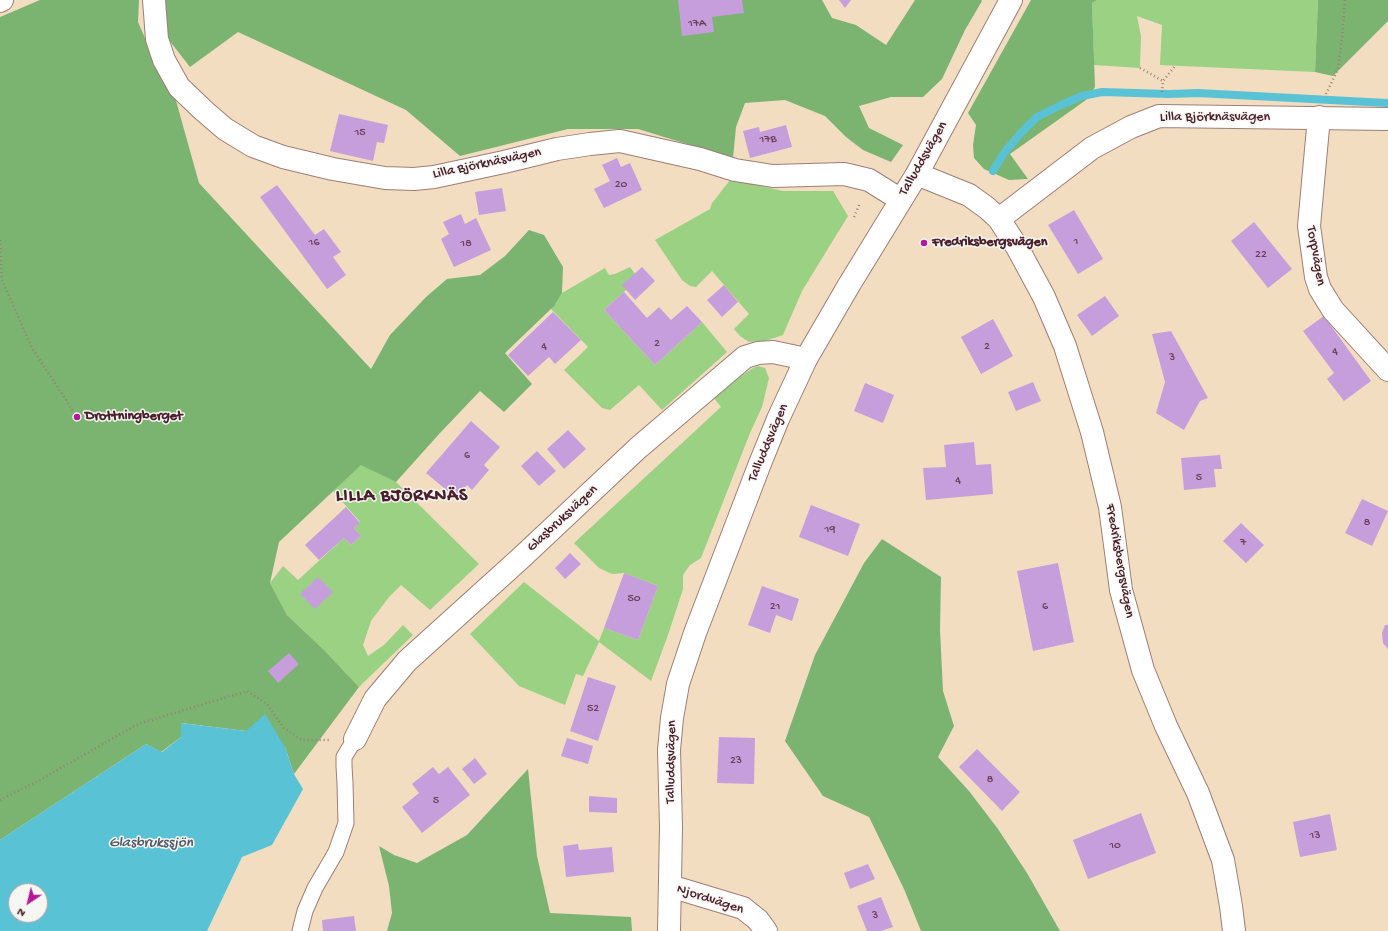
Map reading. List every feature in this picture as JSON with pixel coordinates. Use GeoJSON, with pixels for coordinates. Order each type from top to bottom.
{"type":"FeatureCollection","features":[{"type":"Feature","properties":{"kind":"street","name":"Lilla Björknäsvägen"},"geometry":{"type":"LineString","coordinates":[[154,0],[157,39],[164,60],[179,86],[225,129],[253,146],[283,157],[333,169],[385,178],[414,179],[443,175],[557,149],[590,144],[620,142],[700,159],[736,170],[773,176],[844,174],[869,180],[901,200]]}},
{"type":"Feature","properties":{"kind":"street","name":"Talluddsvägen"},"geometry":{"type":"LineString","coordinates":[[669,931],[671,827],[669,750],[672,718],[678,684],[695,633],[756,473],[778,419],[806,359],[830,315],[917,174],[1011,0]]}},
{"type":"Feature","properties":{"kind":"street","name":"Lilla Björknäsvägen"},"geometry":{"type":"LineString","coordinates":[[999,219],[1092,148],[1131,127],[1159,116],[1388,119]]}},
{"type":"Feature","properties":{"kind":"street","name":"Torpvägen"},"geometry":{"type":"LineString","coordinates":[[1319,117],[1309,220],[1316,277],[1320,289],[1333,310],[1388,370]]}},
{"type":"Feature","properties":{"kind":"street"},"geometry":{"type":"LineString","coordinates":[[917,174],[969,195],[999,219]]}},
{"type":"Feature","properties":{"kind":"street","name":"Fredriksbergsvägen"},"geometry":{"type":"LineString","coordinates":[[999,219],[1044,297],[1065,346],[1092,432],[1110,507],[1121,590],[1143,670],[1166,726],[1198,793],[1223,860],[1234,931]]}},
{"type":"Feature","properties":{"kind":"street","name":"Glasbruksvägen"},"geometry":{"type":"LineString","coordinates":[[355,739],[375,699],[407,661],[522,557],[638,448],[745,357],[758,353],[773,352],[806,359]]}},
{"type":"Feature","properties":{"kind":"street","name":"Njordvägen"},"geometry":{"type":"LineString","coordinates":[[670,886],[743,908],[758,920],[766,931]]}},
{"type":"Feature","properties":{"kind":"lane"},"geometry":{"type":"LineString","coordinates":[[300,931],[305,911],[315,888],[336,852],[346,823],[344,757],[355,739]]}},
{"type":"Feature","properties":{"kind":"path"},"geometry":{"type":"LineString","coordinates":[[1326,91],[1338,69],[1345,0]]}},
{"type":"Feature","properties":{"kind":"path"},"geometry":{"type":"LineString","coordinates":[[1140,68],[1163,81],[1175,66]]}},
{"type":"Feature","properties":{"kind":"path"},"geometry":{"type":"LineString","coordinates":[[0,240],[2,280],[32,348],[78,417]]}},
{"type":"Feature","properties":{"kind":"path"},"geometry":{"type":"LineString","coordinates":[[0,800],[40,780],[138,724],[247,691],[267,704],[284,728],[302,740],[355,739]]}},
{"type":"Feature","properties":{"kind":"green space"},"geometry":{"type":"Polygon","coordinates":[[[40,0],[139,0],[138,22],[162,77],[173,90],[199,183],[371,369],[390,335],[426,297],[447,279],[480,275],[505,256],[529,230],[544,235],[563,267],[562,293],[554,306],[505,353],[532,384],[504,412],[480,391],[396,482],[361,465],[279,542],[270,583],[287,615],[324,650],[359,687],[294,774],[285,747],[246,731],[182,723],[181,737],[161,752],[146,744],[0,840],[0,17],[40,0]]]}},
{"type":"Feature","properties":{"kind":"green space"},"geometry":{"type":"Polygon","coordinates":[[[164,0],[822,0],[832,18],[856,25],[886,45],[915,0],[982,1],[965,30],[942,79],[923,97],[891,97],[859,106],[869,128],[903,145],[891,162],[863,150],[846,137],[825,116],[785,100],[745,103],[736,127],[733,158],[638,129],[568,129],[460,156],[406,110],[238,32],[190,67],[165,35],[164,0]]]}},
{"type":"Feature","properties":{"kind":"green space"},"geometry":{"type":"Polygon","coordinates":[[[1031,0],[1097,0],[1092,3],[1095,87],[1086,100],[1010,154],[1028,179],[1009,180],[984,169],[974,158],[973,145],[976,125],[968,113],[1031,0]]]}},
{"type":"Feature","properties":{"kind":"green space"},"geometry":{"type":"Polygon","coordinates":[[[1097,0],[1318,0],[1315,72],[1160,65],[1162,25],[1137,16],[1141,36],[1140,68],[1094,65],[1092,3],[1097,0]]]}},
{"type":"Feature","properties":{"kind":"green space"},"geometry":{"type":"Polygon","coordinates":[[[1318,0],[1388,0],[1388,21],[1333,76],[1315,72],[1318,0]]]}},
{"type":"Feature","properties":{"kind":"green space"},"geometry":{"type":"Polygon","coordinates":[[[731,179],[783,191],[833,191],[848,216],[802,291],[783,335],[765,341],[749,342],[740,336],[734,329],[749,314],[712,271],[696,287],[690,286],[682,280],[655,240],[710,209],[712,203],[731,179]]]}},
{"type":"Feature","properties":{"kind":"green space"},"geometry":{"type":"Polygon","coordinates":[[[630,267],[635,274],[626,290],[604,310],[655,365],[702,322],[727,352],[662,410],[639,385],[610,410],[602,408],[564,370],[588,347],[551,309],[562,293],[605,268],[609,275],[615,274],[630,267]]]}},
{"type":"Feature","properties":{"kind":"green space"},"geometry":{"type":"Polygon","coordinates":[[[758,366],[765,368],[769,378],[762,407],[750,433],[701,558],[690,565],[683,575],[683,589],[651,681],[599,642],[583,676],[576,674],[565,705],[519,686],[470,634],[524,582],[599,641],[604,628],[638,640],[658,586],[624,573],[612,574],[599,568],[574,543],[721,407],[714,398],[738,378],[758,366]]]}},
{"type":"Feature","properties":{"kind":"green space"},"geometry":{"type":"Polygon","coordinates":[[[361,464],[396,482],[479,564],[430,610],[401,585],[389,597],[371,621],[363,645],[368,656],[384,645],[403,625],[413,635],[359,687],[324,650],[287,615],[270,583],[283,566],[298,580],[344,538],[351,545],[361,536],[354,528],[360,522],[333,491],[361,464]]]}},
{"type":"Feature","properties":{"kind":"green space"},"geometry":{"type":"Polygon","coordinates":[[[882,539],[941,577],[940,630],[943,691],[954,726],[938,757],[969,791],[998,829],[1027,873],[1060,931],[921,931],[904,889],[869,817],[823,796],[785,741],[815,655],[864,563],[882,539]]]}},
{"type":"Feature","properties":{"kind":"green space"},"geometry":{"type":"Polygon","coordinates":[[[528,769],[537,856],[550,913],[631,917],[632,931],[387,931],[392,913],[389,886],[379,846],[394,855],[417,863],[467,835],[528,769]]]}},
{"type":"Feature","properties":{"kind":"water","name":"Glasbrukssjön"},"geometry":{"type":"Polygon","coordinates":[[[265,714],[285,747],[294,774],[303,789],[272,845],[242,857],[207,931],[0,931],[0,840],[146,744],[162,752],[181,737],[181,723],[246,731],[265,714]]]}},
{"type":"Feature","properties":{"kind":"building"},"geometry":{"type":"Polygon","coordinates":[[[678,0],[742,0],[744,13],[712,17],[714,32],[682,36],[678,0]]]}},
{"type":"Feature","properties":{"kind":"building"},"geometry":{"type":"Polygon","coordinates":[[[839,0],[851,0],[845,8],[839,0]]]}},
{"type":"Feature","properties":{"kind":"building"},"geometry":{"type":"Polygon","coordinates":[[[339,114],[388,125],[384,143],[377,142],[373,161],[330,151],[339,114]]]}},
{"type":"Feature","properties":{"kind":"building"},"geometry":{"type":"Polygon","coordinates":[[[786,125],[792,147],[750,158],[743,131],[759,127],[760,132],[786,125]]]}},
{"type":"Feature","properties":{"kind":"building"},"geometry":{"type":"Polygon","coordinates":[[[617,158],[621,167],[630,163],[642,190],[604,208],[594,189],[610,181],[602,165],[617,158]]]}},
{"type":"Feature","properties":{"kind":"building"},"geometry":{"type":"Polygon","coordinates":[[[277,185],[315,235],[324,229],[341,252],[333,257],[346,275],[327,289],[260,197],[277,185]]]}},
{"type":"Feature","properties":{"kind":"building"},"geometry":{"type":"Polygon","coordinates":[[[502,188],[506,211],[479,215],[475,192],[502,188]]]}},
{"type":"Feature","properties":{"kind":"building"},"geometry":{"type":"Polygon","coordinates":[[[1074,210],[1103,259],[1078,274],[1048,225],[1074,210]]]}},
{"type":"Feature","properties":{"kind":"building"},"geometry":{"type":"Polygon","coordinates":[[[461,214],[465,224],[476,218],[491,250],[454,267],[441,239],[449,234],[443,222],[461,214]]]}},
{"type":"Feature","properties":{"kind":"building"},"geometry":{"type":"Polygon","coordinates":[[[1254,222],[1292,269],[1268,288],[1231,241],[1254,222]]]}},
{"type":"Feature","properties":{"kind":"building"},"geometry":{"type":"Polygon","coordinates":[[[642,267],[655,281],[635,300],[622,285],[642,267]]]}},
{"type":"Feature","properties":{"kind":"building"},"geometry":{"type":"Polygon","coordinates":[[[724,285],[738,302],[722,317],[707,300],[724,285]]]}},
{"type":"Feature","properties":{"kind":"building"},"geometry":{"type":"Polygon","coordinates":[[[624,292],[647,318],[659,307],[671,320],[687,306],[702,322],[655,365],[604,310],[624,292]]]}},
{"type":"Feature","properties":{"kind":"building"},"geometry":{"type":"Polygon","coordinates":[[[1105,296],[1119,316],[1092,336],[1077,315],[1105,296]]]}},
{"type":"Feature","properties":{"kind":"building"},"geometry":{"type":"Polygon","coordinates":[[[553,312],[581,340],[555,364],[549,357],[528,376],[508,355],[553,312]]]}},
{"type":"Feature","properties":{"kind":"building"},"geometry":{"type":"Polygon","coordinates":[[[1324,316],[1371,381],[1344,401],[1327,379],[1334,373],[1303,331],[1324,316]]]}},
{"type":"Feature","properties":{"kind":"building"},"geometry":{"type":"Polygon","coordinates":[[[993,319],[1013,356],[981,374],[961,337],[993,319]]]}},
{"type":"Feature","properties":{"kind":"building"},"geometry":{"type":"Polygon","coordinates":[[[1171,331],[1208,398],[1200,401],[1184,430],[1156,413],[1165,382],[1152,334],[1171,331]]]}},
{"type":"Feature","properties":{"kind":"building"},"geometry":{"type":"Polygon","coordinates":[[[1033,382],[1041,401],[1016,411],[1008,392],[1033,382]]]}},
{"type":"Feature","properties":{"kind":"building"},"geometry":{"type":"Polygon","coordinates":[[[865,383],[894,395],[883,423],[854,411],[865,383]]]}},
{"type":"Feature","properties":{"kind":"building"},"geometry":{"type":"Polygon","coordinates":[[[471,421],[500,447],[484,465],[489,470],[472,490],[467,485],[456,498],[426,473],[471,421]]]}},
{"type":"Feature","properties":{"kind":"building"},"geometry":{"type":"Polygon","coordinates":[[[568,430],[586,449],[564,469],[547,449],[568,430]]]}},
{"type":"Feature","properties":{"kind":"building"},"geometry":{"type":"Polygon","coordinates":[[[974,442],[976,465],[991,464],[993,494],[926,500],[923,468],[946,467],[944,445],[974,442]]]}},
{"type":"Feature","properties":{"kind":"building"},"geometry":{"type":"Polygon","coordinates":[[[537,451],[556,471],[539,486],[521,466],[537,451]]]}},
{"type":"Feature","properties":{"kind":"building"},"geometry":{"type":"Polygon","coordinates":[[[1220,455],[1222,469],[1214,469],[1216,487],[1184,490],[1181,458],[1220,455]]]}},
{"type":"Feature","properties":{"kind":"building"},"geometry":{"type":"Polygon","coordinates":[[[1362,499],[1388,511],[1372,546],[1345,533],[1362,499]]]}},
{"type":"Feature","properties":{"kind":"building"},"geometry":{"type":"Polygon","coordinates":[[[811,505],[860,524],[848,556],[799,537],[811,505]]]}},
{"type":"Feature","properties":{"kind":"building"},"geometry":{"type":"Polygon","coordinates":[[[346,507],[360,523],[354,528],[361,536],[351,545],[344,538],[319,560],[305,545],[346,507]]]}},
{"type":"Feature","properties":{"kind":"building"},"geometry":{"type":"Polygon","coordinates":[[[1241,523],[1264,545],[1246,563],[1223,541],[1241,523]]]}},
{"type":"Feature","properties":{"kind":"building"},"geometry":{"type":"Polygon","coordinates":[[[570,553],[581,564],[565,579],[555,568],[570,553]]]}},
{"type":"Feature","properties":{"kind":"building"},"geometry":{"type":"Polygon","coordinates":[[[1058,563],[1074,642],[1033,651],[1017,571],[1058,563]]]}},
{"type":"Feature","properties":{"kind":"building"},"geometry":{"type":"Polygon","coordinates":[[[624,573],[658,586],[638,640],[604,628],[624,573]]]}},
{"type":"Feature","properties":{"kind":"building"},"geometry":{"type":"Polygon","coordinates":[[[318,577],[333,592],[315,609],[300,594],[318,577]]]}},
{"type":"Feature","properties":{"kind":"building"},"geometry":{"type":"Polygon","coordinates":[[[762,586],[799,599],[792,621],[776,615],[770,633],[748,625],[762,586]]]}},
{"type":"Feature","properties":{"kind":"building"},"geometry":{"type":"Polygon","coordinates":[[[1385,625],[1388,625],[1388,649],[1383,643],[1382,633],[1385,625]]]}},
{"type":"Feature","properties":{"kind":"building"},"geometry":{"type":"Polygon","coordinates":[[[289,653],[299,664],[278,683],[268,671],[289,653]]]}},
{"type":"Feature","properties":{"kind":"building"},"geometry":{"type":"Polygon","coordinates":[[[588,677],[616,686],[598,741],[570,731],[588,677]]]}},
{"type":"Feature","properties":{"kind":"building"},"geometry":{"type":"Polygon","coordinates":[[[719,737],[755,738],[754,784],[717,783],[719,737]]]}},
{"type":"Feature","properties":{"kind":"building"},"geometry":{"type":"Polygon","coordinates":[[[567,738],[593,746],[588,764],[561,756],[567,738]]]}},
{"type":"Feature","properties":{"kind":"building"},"geometry":{"type":"Polygon","coordinates":[[[977,749],[1020,792],[1002,811],[959,767],[977,749]]]}},
{"type":"Feature","properties":{"kind":"building"},"geometry":{"type":"Polygon","coordinates":[[[475,758],[487,774],[474,784],[462,769],[475,758]]]}},
{"type":"Feature","properties":{"kind":"building"},"geometry":{"type":"Polygon","coordinates":[[[433,767],[439,774],[448,767],[470,795],[422,833],[402,807],[419,793],[412,784],[433,767]]]}},
{"type":"Feature","properties":{"kind":"building"},"geometry":{"type":"Polygon","coordinates":[[[589,796],[617,798],[617,813],[589,812],[589,796]]]}},
{"type":"Feature","properties":{"kind":"building"},"geometry":{"type":"Polygon","coordinates":[[[1141,813],[1156,853],[1088,879],[1073,840],[1141,813]]]}},
{"type":"Feature","properties":{"kind":"building"},"geometry":{"type":"Polygon","coordinates":[[[1330,814],[1337,850],[1300,857],[1293,822],[1330,814]]]}},
{"type":"Feature","properties":{"kind":"building"},"geometry":{"type":"Polygon","coordinates":[[[578,844],[579,850],[612,847],[614,872],[566,877],[563,846],[578,844]]]}},
{"type":"Feature","properties":{"kind":"building"},"geometry":{"type":"Polygon","coordinates":[[[868,864],[875,879],[850,889],[844,873],[868,864]]]}},
{"type":"Feature","properties":{"kind":"building"},"geometry":{"type":"Polygon","coordinates":[[[881,897],[893,927],[881,931],[867,931],[857,906],[881,897]]]}},
{"type":"Feature","properties":{"kind":"building"},"geometry":{"type":"Polygon","coordinates":[[[354,916],[356,931],[323,931],[322,920],[354,916]]]}},
{"type":"Feature","properties":{"kind":"waterway"},"geometry":{"type":"LineString","coordinates":[[993,171],[1004,153],[1037,117],[1082,96],[1102,92],[1169,94],[1198,93],[1387,103]]}},
{"type":"Feature","properties":{"kind":"place","name":"Fredriksbergsvägen"},"geometry":{"type":"Point","coordinates":[924,243]}},
{"type":"Feature","properties":{"kind":"place","name":"Drottningberget"},"geometry":{"type":"Point","coordinates":[77,417]}},
{"type":"Feature","properties":{"kind":"district","name":"LILLA BJÖRKNÄS"},"geometry":{"type":"Point","coordinates":[402,497]}}]}
